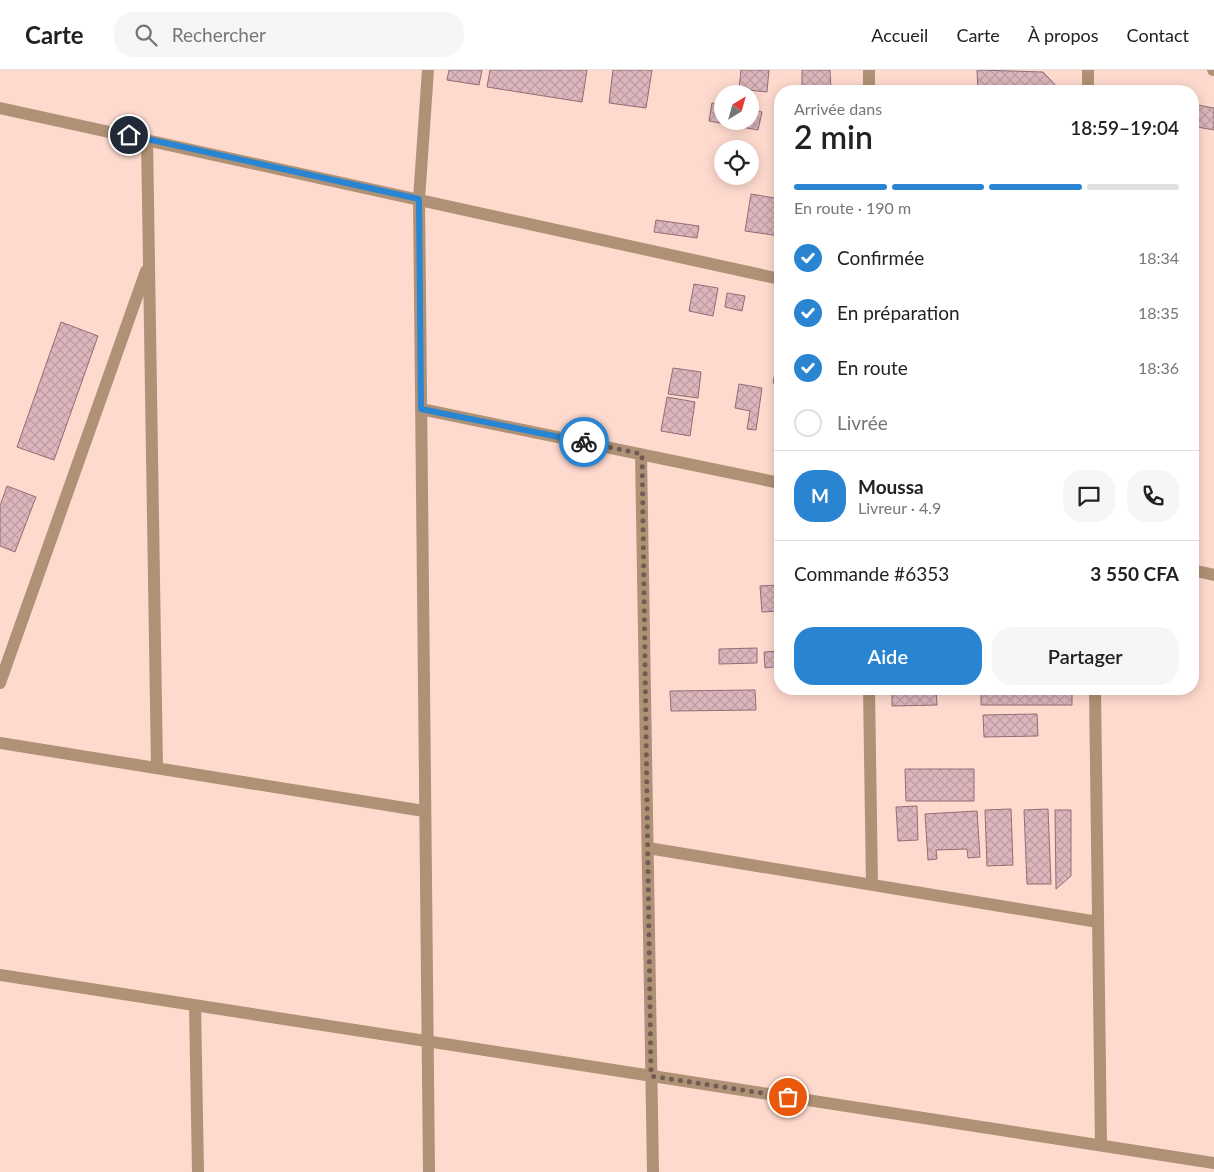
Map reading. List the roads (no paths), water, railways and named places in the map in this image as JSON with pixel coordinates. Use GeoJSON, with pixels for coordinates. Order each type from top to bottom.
{"type":"FeatureCollection","features":[{"type":"Feature","properties":{"kind":"street"},"geometry":{"type":"LineString","coordinates":[[428,70],[419,199],[426,1041],[429,1172]]}},
{"type":"Feature","properties":{"kind":"street"},"geometry":{"type":"LineString","coordinates":[[869,70],[869,85]]}},
{"type":"Feature","properties":{"kind":"street"},"geometry":{"type":"LineString","coordinates":[[1088,70],[1088,85]]}},
{"type":"Feature","properties":{"kind":"street"},"geometry":{"type":"LineString","coordinates":[[0,108],[774,278]]}},
{"type":"Feature","properties":{"kind":"street"},"geometry":{"type":"LineString","coordinates":[[147,139],[157,768]]}},
{"type":"Feature","properties":{"kind":"street"},"geometry":{"type":"LineString","coordinates":[[0,683],[149,262]]}},
{"type":"Feature","properties":{"kind":"street"},"geometry":{"type":"LineString","coordinates":[[421,409],[774,482]]}},
{"type":"Feature","properties":{"kind":"street"},"geometry":{"type":"LineString","coordinates":[[642,454],[653,1172]]}},
{"type":"Feature","properties":{"kind":"street"},"geometry":{"type":"LineString","coordinates":[[1199,572],[1214,575]]}},
{"type":"Feature","properties":{"kind":"street"},"geometry":{"type":"LineString","coordinates":[[869,695],[872,885]]}},
{"type":"Feature","properties":{"kind":"street"},"geometry":{"type":"LineString","coordinates":[[1095,695],[1101,1145]]}},
{"type":"Feature","properties":{"kind":"street"},"geometry":{"type":"LineString","coordinates":[[0,743],[424,811]]}},
{"type":"Feature","properties":{"kind":"street"},"geometry":{"type":"LineString","coordinates":[[648,848],[1098,922]]}},
{"type":"Feature","properties":{"kind":"street"},"geometry":{"type":"LineString","coordinates":[[0,975],[1214,1163]]}},
{"type":"Feature","properties":{"kind":"street"},"geometry":{"type":"LineString","coordinates":[[195,1005],[198,1172]]}}]}
